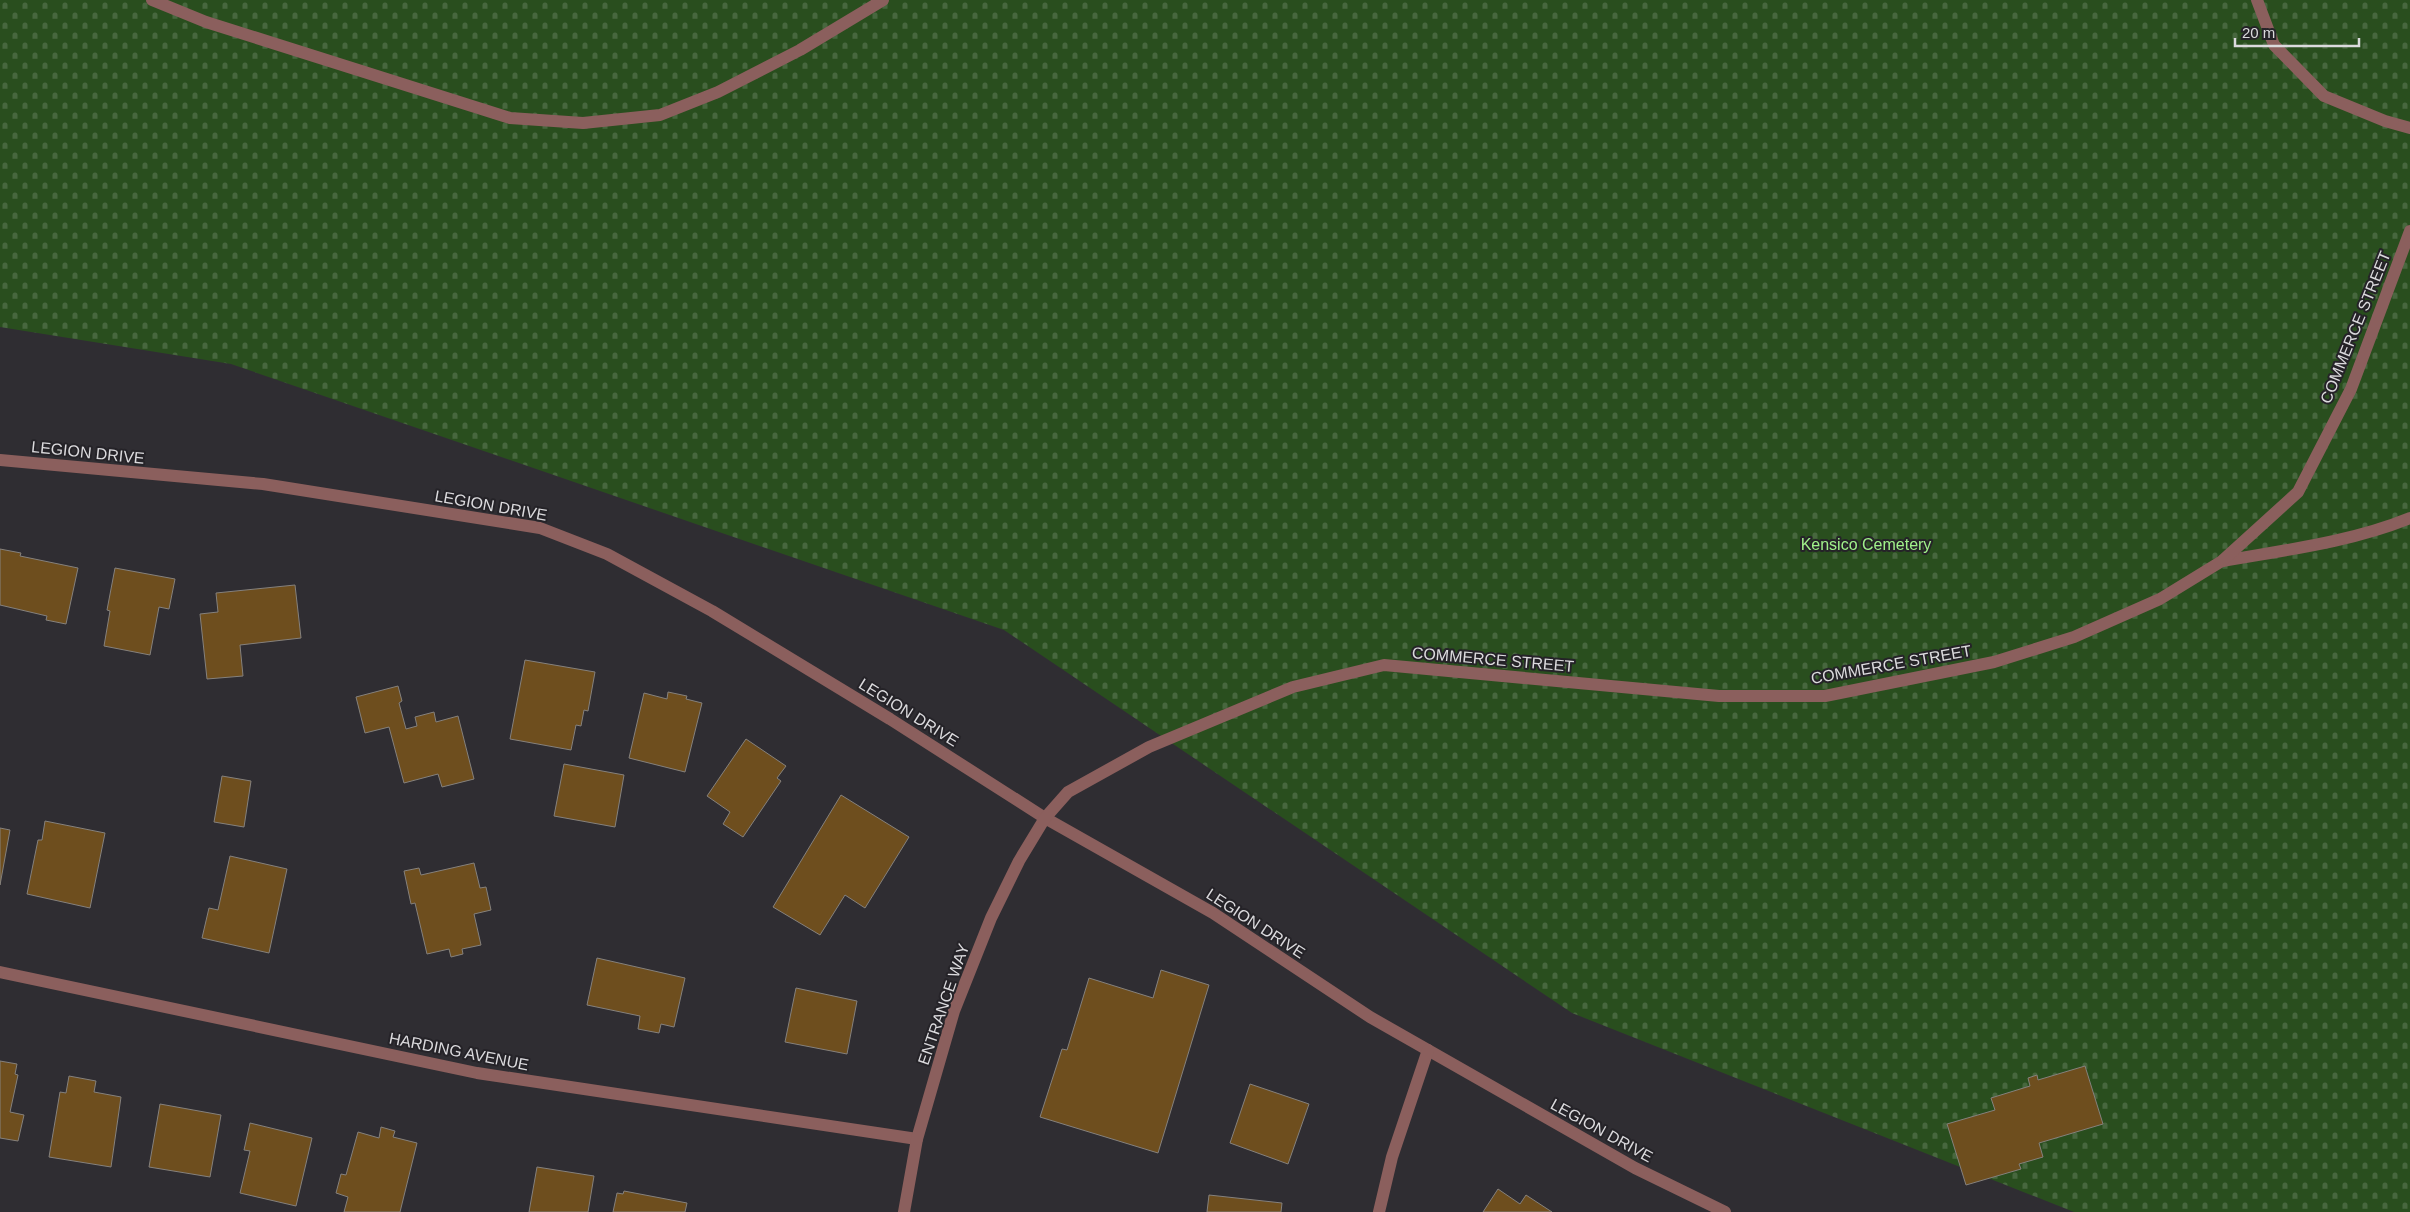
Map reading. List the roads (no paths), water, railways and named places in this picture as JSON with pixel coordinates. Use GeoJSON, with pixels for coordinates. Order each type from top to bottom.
{"type":"FeatureCollection","features":[{"type":"Feature","properties":{"kind":"street"},"geometry":{"type":"LineString","coordinates":[[152,0],[206,22],[510,118],[583,123],[660,114],[718,92],[800,50],[883,0]]}},
{"type":"Feature","properties":{"kind":"street"},"geometry":{"type":"LineString","coordinates":[[2257,0],[2274,45],[2324,96],[2385,122],[2410,128]]}},
{"type":"Feature","properties":{"kind":"street","name":"COMMERCE STREET"},"geometry":{"type":"LineString","coordinates":[[1045,818],[1068,792],[1149,747],[1293,687],[1384,665],[1719,696],[1825,696],[1994,662],[2074,637],[2160,599],[2222,561],[2298,492],[2351,389],[2410,231]]}},
{"type":"Feature","properties":{"kind":"street","name":"LEGION DRIVE"},"geometry":{"type":"LineString","coordinates":[[0,460],[263,484],[540,528],[607,554],[712,611],[898,724],[1045,818],[1213,913],[1370,1017],[1635,1168],[1725,1212]]}},
{"type":"Feature","properties":{"kind":"street"},"geometry":{"type":"LineString","coordinates":[[2222,561],[2327,542],[2392,525],[2410,518]]}},
{"type":"Feature","properties":{"kind":"street","name":"ENTRANCE WAY"},"geometry":{"type":"LineString","coordinates":[[904,1212],[917,1139],[954,1011],[991,918],[1019,861],[1045,818]]}},
{"type":"Feature","properties":{"kind":"street","name":"HARDING AVENUE"},"geometry":{"type":"LineString","coordinates":[[0,972],[477,1073],[917,1139]]}},
{"type":"Feature","properties":{"kind":"street"},"geometry":{"type":"LineString","coordinates":[[1379,1212],[1392,1157],[1428,1050]]}},
{"type":"Feature","properties":{"kind":"park label","name":"Kensico Cemetery"},"geometry":{"type":"Point","coordinates":[1866,544]}}]}
